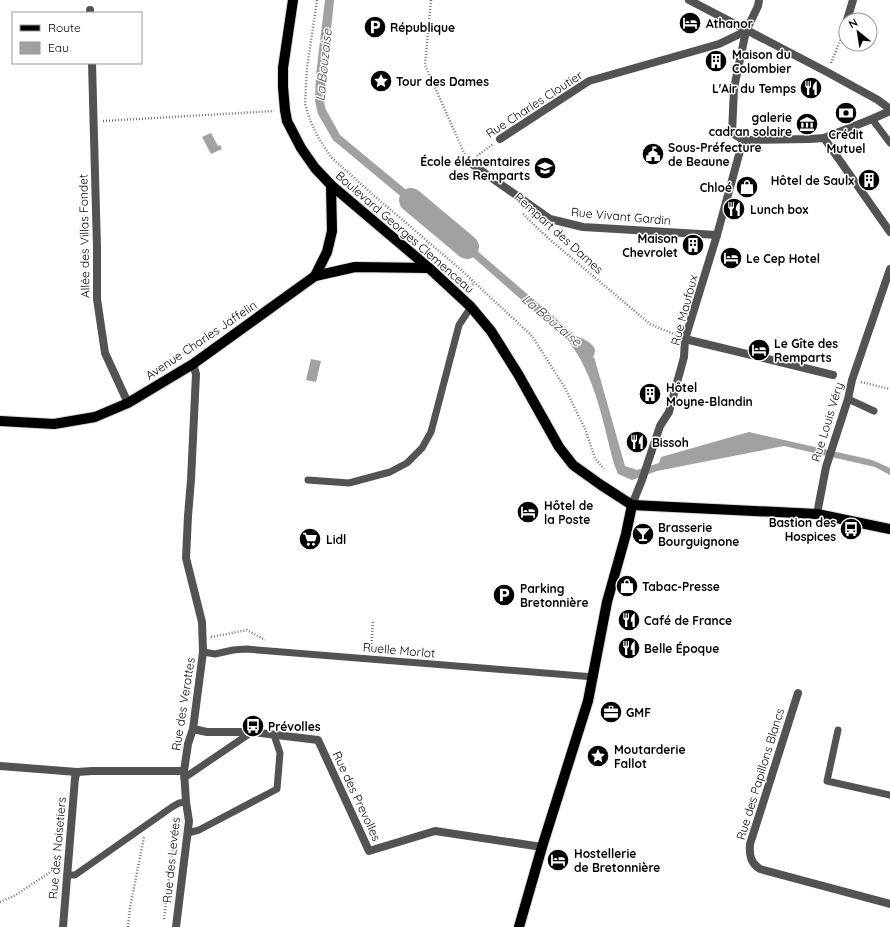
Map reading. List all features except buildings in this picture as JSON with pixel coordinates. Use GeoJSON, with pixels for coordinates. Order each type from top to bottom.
{"type":"FeatureCollection","features":[{"type":"Feature","properties":{"kind":"main road","name":"Boulevard Georges Clemenceau"},"geometry":{"type":"LineString","coordinates":[[293,0],[283,68],[282,87],[287,121],[301,148],[315,168],[330,185],[429,268],[471,307],[491,331],[518,374],[559,447],[567,458],[581,472],[632,506]]}},
{"type":"Feature","properties":{"kind":"main road"},"geometry":{"type":"LineString","coordinates":[[315,276],[327,252],[332,231],[330,185]]}},
{"type":"Feature","properties":{"kind":"main road"},"geometry":{"type":"LineString","coordinates":[[315,276],[355,267],[429,268]]}},
{"type":"Feature","properties":{"kind":"main road","name":"Avenue Charles Jaffelin"},"geometry":{"type":"LineString","coordinates":[[0,421],[54,424],[95,417],[128,403],[193,364],[315,276]]}},
{"type":"Feature","properties":{"kind":"main road"},"geometry":{"type":"LineString","coordinates":[[519,927],[542,847],[588,701],[607,602],[626,534],[632,506],[817,514],[890,528]]}},
{"type":"Feature","properties":{"kind":"street"},"geometry":{"type":"LineString","coordinates":[[689,0],[746,31],[833,75],[878,100],[890,110],[872,119],[824,138],[743,140],[732,133],[734,88],[746,31],[758,6],[759,0]]}},
{"type":"Feature","properties":{"kind":"street"},"geometry":{"type":"LineString","coordinates":[[850,12],[853,0]]}},
{"type":"Feature","properties":{"kind":"street","name":"Rue Charles Cloutier"},"geometry":{"type":"LineString","coordinates":[[500,139],[589,81],[719,44],[746,31]]}},
{"type":"Feature","properties":{"kind":"street","name":"Allée des Villas Fondet"},"geometry":{"type":"LineString","coordinates":[[92,64],[97,299],[105,354],[128,403]]}},
{"type":"Feature","properties":{"kind":"street"},"geometry":{"type":"LineString","coordinates":[[824,138],[890,232]]}},
{"type":"Feature","properties":{"kind":"street","name":"Rue Maufoux"},"geometry":{"type":"LineString","coordinates":[[632,506],[660,426],[669,412],[684,358],[686,339],[743,140]]}},
{"type":"Feature","properties":{"kind":"street","name":"Rue Vivant Gardin"},"geometry":{"type":"LineString","coordinates":[[472,160],[550,219],[583,227],[717,235]]}},
{"type":"Feature","properties":{"kind":"street","name":"Rue Louis Véry"},"geometry":{"type":"LineString","coordinates":[[817,514],[826,467],[848,399],[852,380],[890,269]]}},
{"type":"Feature","properties":{"kind":"street"},"geometry":{"type":"LineString","coordinates":[[686,339],[833,375]]}},
{"type":"Feature","properties":{"kind":"street","name":"Rue des Verottes"},"geometry":{"type":"LineString","coordinates":[[184,774],[188,744],[193,729],[203,652],[202,622],[186,558],[188,516],[192,480],[196,374],[193,364]]}},
{"type":"Feature","properties":{"kind":"street","name":"Rue des Papillons Blancs"},"geometry":{"type":"LineString","coordinates":[[798,693],[750,844],[749,852],[751,860],[760,869],[890,904]]}},
{"type":"Feature","properties":{"kind":"street","name":"Rue des Prevolles"},"geometry":{"type":"LineString","coordinates":[[193,729],[206,732],[252,732],[318,740],[370,851],[435,831],[542,847]]}},
{"type":"Feature","properties":{"kind":"street"},"geometry":{"type":"LineString","coordinates":[[0,766],[77,772],[92,771],[184,774]]}},
{"type":"Feature","properties":{"kind":"street","name":"Rue des Noisetiers"},"geometry":{"type":"LineString","coordinates":[[63,927],[75,778],[77,772]]}},
{"type":"Feature","properties":{"kind":"street","name":"Rue des Levées"},"geometry":{"type":"LineString","coordinates":[[176,927],[189,821],[184,774]]}},
{"type":"Feature","properties":{"kind":"lane"},"geometry":{"type":"LineString","coordinates":[[872,119],[890,143]]}},
{"type":"Feature","properties":{"kind":"lane"},"geometry":{"type":"LineString","coordinates":[[308,480],[349,482],[390,472],[407,462],[422,448],[432,432],[459,325],[471,307]]}},
{"type":"Feature","properties":{"kind":"lane"},"geometry":{"type":"LineString","coordinates":[[848,399],[874,411]]}},
{"type":"Feature","properties":{"kind":"lane","name":"Ruelle Morlot"},"geometry":{"type":"LineString","coordinates":[[203,652],[215,654],[232,650],[246,649],[594,676]]}},
{"type":"Feature","properties":{"kind":"lane"},"geometry":{"type":"LineString","coordinates":[[838,730],[827,781],[890,795]]}},
{"type":"Feature","properties":{"kind":"lane"},"geometry":{"type":"LineString","coordinates":[[184,774],[252,732]]}},
{"type":"Feature","properties":{"kind":"lane"},"geometry":{"type":"LineString","coordinates":[[188,833],[199,830],[276,789],[280,753],[274,735]]}},
{"type":"Feature","properties":{"kind":"lane"},"geometry":{"type":"LineString","coordinates":[[67,875],[75,874],[179,803],[186,802]]}},
{"type":"Feature","properties":{"kind":"path"},"geometry":{"type":"LineString","coordinates":[[317,0],[307,68],[305,104],[310,120],[318,137],[331,156],[371,193],[437,248],[532,336],[565,388],[585,429],[595,458],[604,469]]}},
{"type":"Feature","properties":{"kind":"path"},"geometry":{"type":"LineString","coordinates":[[431,0],[425,65],[472,160]]}},
{"type":"Feature","properties":{"kind":"path"},"geometry":{"type":"LineString","coordinates":[[834,57],[838,47]]}},
{"type":"Feature","properties":{"kind":"path"},"geometry":{"type":"LineString","coordinates":[[93,122],[285,110]]}},
{"type":"Feature","properties":{"kind":"path","name":"Rue Charles Cloutier"},"geometry":{"type":"LineString","coordinates":[[472,160],[500,139]]}},
{"type":"Feature","properties":{"kind":"path","name":"Rempart des Dames"},"geometry":{"type":"LineString","coordinates":[[522,213],[554,243],[650,324],[686,339]]}},
{"type":"Feature","properties":{"kind":"path"},"geometry":{"type":"LineString","coordinates":[[852,380],[890,389]]}},
{"type":"Feature","properties":{"kind":"path"},"geometry":{"type":"LineString","coordinates":[[371,651],[373,620]]}},
{"type":"Feature","properties":{"kind":"path"},"geometry":{"type":"LineString","coordinates":[[164,920],[176,820],[189,821]]}},
{"type":"Feature","properties":{"kind":"path"},"geometry":{"type":"LineString","coordinates":[[128,927],[130,908],[144,841],[144,827]]}},
{"type":"Feature","properties":{"kind":"path"},"geometry":{"type":"LineString","coordinates":[[0,902],[14,896],[61,865],[68,865]]}},
{"type":"Feature","properties":{"kind":"water"},"geometry":{"type":"Polygon","coordinates":[[[325,0],[334,0],[324,99],[325,108],[340,135],[440,218],[434,224],[333,140],[318,114],[315,101],[316,75],[325,0]]]}},
{"type":"Feature","properties":{"kind":"water"},"geometry":{"type":"Polygon","coordinates":[[[211,133],[218,146],[220,145],[222,149],[211,154],[202,137],[211,133]]]}},
{"type":"Feature","properties":{"kind":"water"},"geometry":{"type":"Polygon","coordinates":[[[446,224],[576,336],[584,339],[594,347],[595,350],[593,357],[595,359],[625,466],[637,470],[659,463],[661,457],[749,432],[872,460],[890,468],[890,475],[875,467],[784,446],[657,471],[632,480],[618,474],[592,384],[577,354],[568,341],[441,229],[446,224]]]}},
{"type":"Feature","properties":{"kind":"water"},"geometry":{"type":"Polygon","coordinates":[[[311,359],[321,361],[316,382],[306,380],[311,359]]]}},
{"type":"Feature","properties":{"kind":"waterway","name":"La Bouzaise"},"geometry":{"type":"LineString","coordinates":[[411,200],[467,247]]}},
{"type":"Feature","properties":{"kind":"place","name":"Athanor"},"geometry":{"type":"Point","coordinates":[690,23]}},
{"type":"Feature","properties":{"kind":"place","name":"République"},"geometry":{"type":"Point","coordinates":[375,27]}},
{"type":"Feature","properties":{"kind":"place","name":"Maison du Colombier"},"geometry":{"type":"Point","coordinates":[716,61]}},
{"type":"Feature","properties":{"kind":"place","name":"Tour des Dames"},"geometry":{"type":"Point","coordinates":[381,81]}},
{"type":"Feature","properties":{"kind":"place","name":"L'Air du Temps"},"geometry":{"type":"Point","coordinates":[811,88]}},
{"type":"Feature","properties":{"kind":"place","name":"Crédit Mutuel"},"geometry":{"type":"Point","coordinates":[846,113]}},
{"type":"Feature","properties":{"kind":"place","name":"galerie cadran solaire"},"geometry":{"type":"Point","coordinates":[807,124]}},
{"type":"Feature","properties":{"kind":"place","name":"Sous-Préfecture de Beaune"},"geometry":{"type":"Point","coordinates":[653,154]}},
{"type":"Feature","properties":{"kind":"place","name":"École élémentaires des Remparts"},"geometry":{"type":"Point","coordinates":[545,168]}},
{"type":"Feature","properties":{"kind":"place","name":"Hôtel de Saulx"},"geometry":{"type":"Point","coordinates":[869,180]}},
{"type":"Feature","properties":{"kind":"place","name":"Chloé"},"geometry":{"type":"Point","coordinates":[747,187]}},
{"type":"Feature","properties":{"kind":"place","name":"Lunch box"},"geometry":{"type":"Point","coordinates":[734,209]}},
{"type":"Feature","properties":{"kind":"place","name":"Maison Chevrolet"},"geometry":{"type":"Point","coordinates":[693,245]}},
{"type":"Feature","properties":{"kind":"place","name":"Le Cep Hotel"},"geometry":{"type":"Point","coordinates":[731,258]}},
{"type":"Feature","properties":{"kind":"place","name":"Le Gîte des Remparts"},"geometry":{"type":"Point","coordinates":[759,350]}},
{"type":"Feature","properties":{"kind":"place","name":"Hôtel Moyne-Blandin"},"geometry":{"type":"Point","coordinates":[650,394]}},
{"type":"Feature","properties":{"kind":"place","name":"Bissoh"},"geometry":{"type":"Point","coordinates":[637,442]}},
{"type":"Feature","properties":{"kind":"place","name":"Hôtel de la Poste"},"geometry":{"type":"Point","coordinates":[528,512]}},
{"type":"Feature","properties":{"kind":"place","name":"Bastion des Hospices"},"geometry":{"type":"Point","coordinates":[851,529]}},
{"type":"Feature","properties":{"kind":"place","name":"Brasserie Bourguignone"},"geometry":{"type":"Point","coordinates":[643,534]}},
{"type":"Feature","properties":{"kind":"place","name":"Lidl"},"geometry":{"type":"Point","coordinates":[310,539]}},
{"type":"Feature","properties":{"kind":"place","name":"Tabac-Presse"},"geometry":{"type":"Point","coordinates":[627,586]}},
{"type":"Feature","properties":{"kind":"place","name":"Parking Bretonnière"},"geometry":{"type":"Point","coordinates":[504,595]}},
{"type":"Feature","properties":{"kind":"place","name":"Café de France"},"geometry":{"type":"Point","coordinates":[629,620]}},
{"type":"Feature","properties":{"kind":"place","name":"Belle Époque"},"geometry":{"type":"Point","coordinates":[629,648]}},
{"type":"Feature","properties":{"kind":"place","name":"GMF"},"geometry":{"type":"Point","coordinates":[611,712]}},
{"type":"Feature","properties":{"kind":"place","name":"Prévolles"},"geometry":{"type":"Point","coordinates":[253,726]}},
{"type":"Feature","properties":{"kind":"place","name":"Moutarderie Fallot"},"geometry":{"type":"Point","coordinates":[598,756]}},
{"type":"Feature","properties":{"kind":"place","name":"Hostellerie de Bretonnière"},"geometry":{"type":"Point","coordinates":[558,860]}}]}
